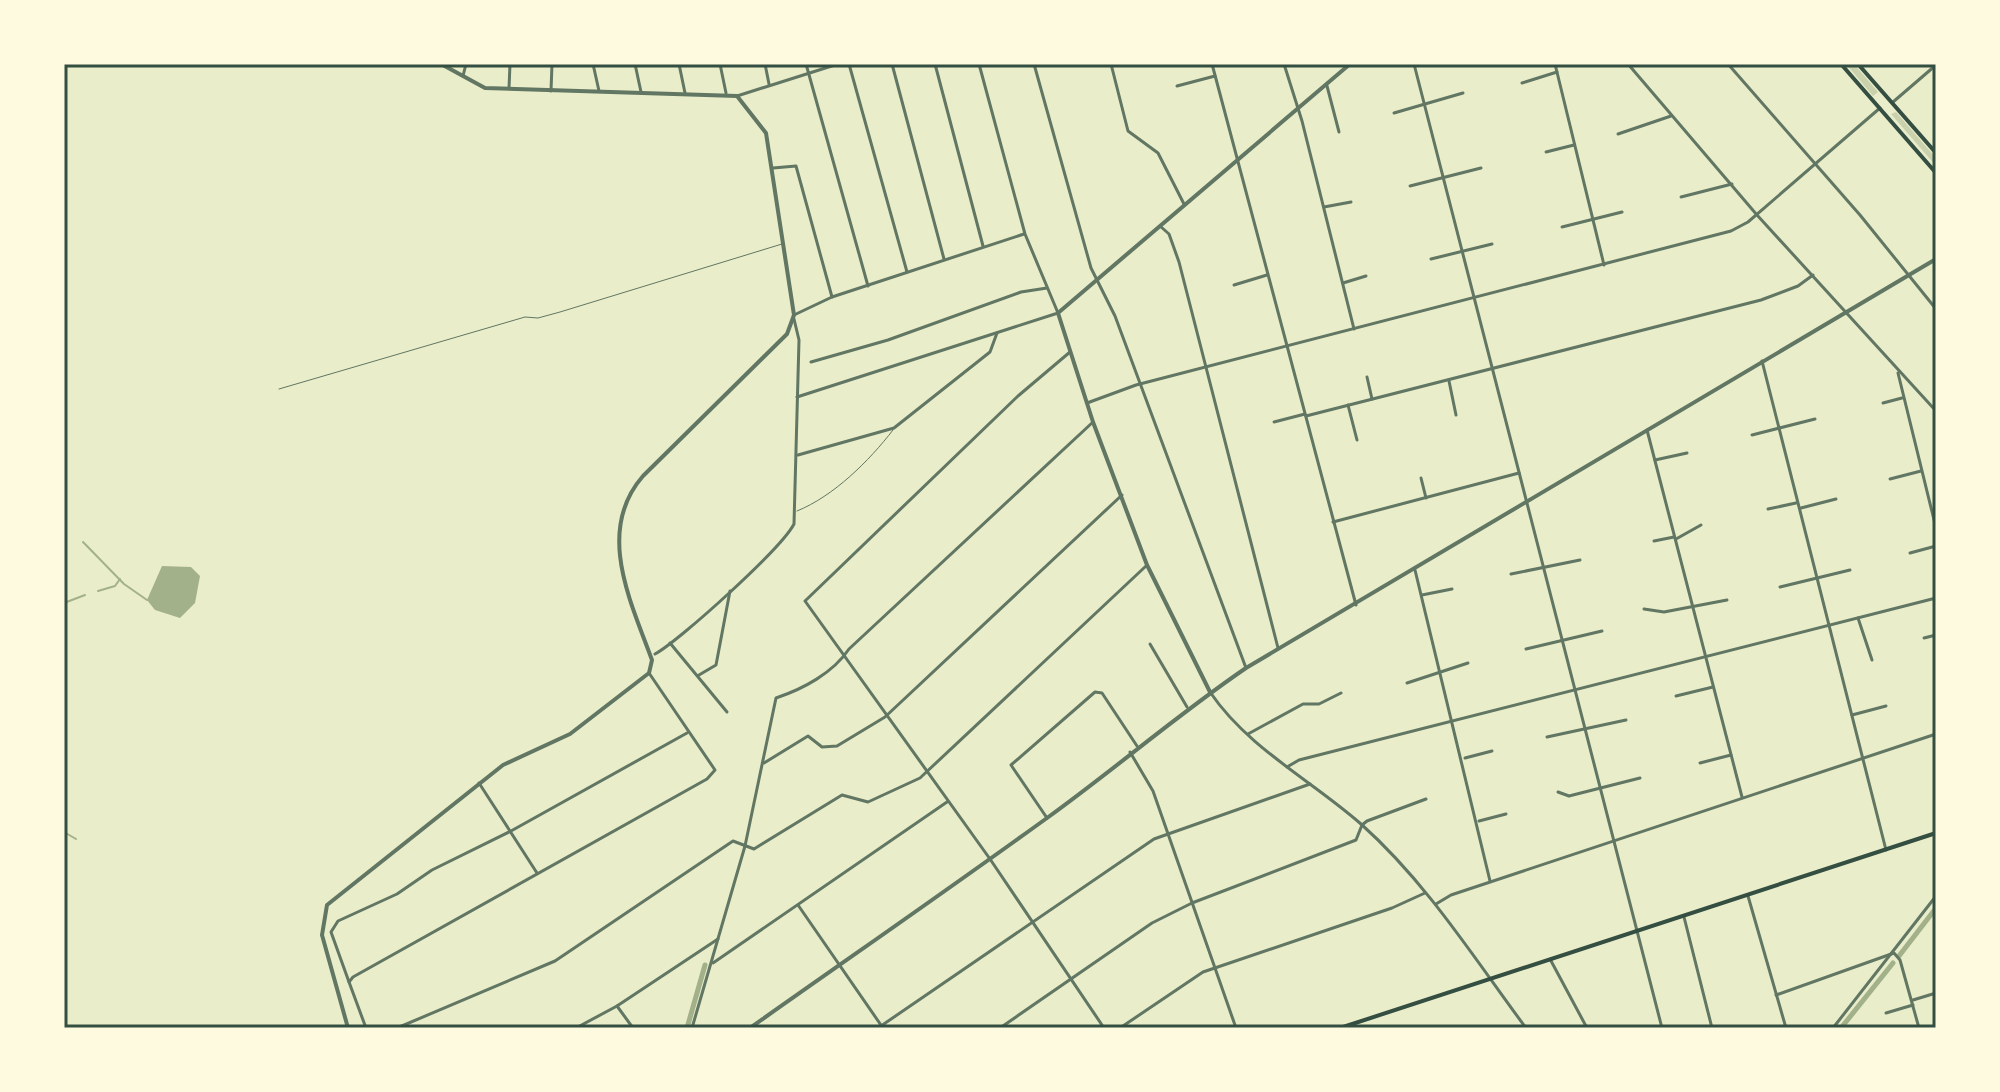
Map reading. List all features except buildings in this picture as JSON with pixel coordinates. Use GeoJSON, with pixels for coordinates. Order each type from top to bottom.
{"type":"FeatureCollection","features":[{"type":"Feature","properties":{"kind":"main road"},"geometry":{"type":"LineString","coordinates":[[1841,64],[1936,173]]}},
{"type":"Feature","properties":{"kind":"main road"},"geometry":{"type":"LineString","coordinates":[[1858,64],[1936,153]]}},
{"type":"Feature","properties":{"kind":"main road"},"geometry":{"type":"LineString","coordinates":[[1880,108],[1892,103]]}},
{"type":"Feature","properties":{"kind":"main road"},"geometry":{"type":"LineString","coordinates":[[1340,1028],[1357,1025],[1936,833]]}},
{"type":"Feature","properties":{"kind":"street"},"geometry":{"type":"LineString","coordinates":[[441,64],[485,88],[726,93],[737,96],[838,64]]}},
{"type":"Feature","properties":{"kind":"street"},"geometry":{"type":"LineString","coordinates":[[462,78],[466,64]]}},
{"type":"Feature","properties":{"kind":"street"},"geometry":{"type":"LineString","coordinates":[[509,89],[510,64]]}},
{"type":"Feature","properties":{"kind":"street"},"geometry":{"type":"LineString","coordinates":[[551,91],[552,64]]}},
{"type":"Feature","properties":{"kind":"street"},"geometry":{"type":"LineString","coordinates":[[593,64],[599,91]]}},
{"type":"Feature","properties":{"kind":"street"},"geometry":{"type":"LineString","coordinates":[[635,64],[641,92]]}},
{"type":"Feature","properties":{"kind":"street"},"geometry":{"type":"LineString","coordinates":[[679,64],[685,93]]}},
{"type":"Feature","properties":{"kind":"street"},"geometry":{"type":"LineString","coordinates":[[720,64],[726,93]]}},
{"type":"Feature","properties":{"kind":"street"},"geometry":{"type":"LineString","coordinates":[[765,64],[769,85]]}},
{"type":"Feature","properties":{"kind":"street"},"geometry":{"type":"LineString","coordinates":[[806,64],[868,286]]}},
{"type":"Feature","properties":{"kind":"street"},"geometry":{"type":"LineString","coordinates":[[849,64],[907,272]]}},
{"type":"Feature","properties":{"kind":"street"},"geometry":{"type":"LineString","coordinates":[[892,64],[944,259]]}},
{"type":"Feature","properties":{"kind":"street"},"geometry":{"type":"LineString","coordinates":[[935,64],[984,247]]}},
{"type":"Feature","properties":{"kind":"street"},"geometry":{"type":"LineString","coordinates":[[979,64],[1025,234],[1049,287],[1093,422],[1147,565],[1210,692],[1226,716],[1362,825],[1426,893],[1526,1028]]}},
{"type":"Feature","properties":{"kind":"street"},"geometry":{"type":"LineString","coordinates":[[1034,64],[1087,253],[1140,384],[1246,668]]}},
{"type":"Feature","properties":{"kind":"street"},"geometry":{"type":"LineString","coordinates":[[1111,64],[1128,131],[1158,153],[1185,205]]}},
{"type":"Feature","properties":{"kind":"street"},"geometry":{"type":"LineString","coordinates":[[1212,64],[1356,605]]}},
{"type":"Feature","properties":{"kind":"street"},"geometry":{"type":"LineString","coordinates":[[1284,64],[1354,329]]}},
{"type":"Feature","properties":{"kind":"street"},"geometry":{"type":"LineString","coordinates":[[797,397],[1058,313],[1350,64]]}},
{"type":"Feature","properties":{"kind":"street"},"geometry":{"type":"LineString","coordinates":[[1414,64],[1528,500],[1598,790],[1662,1028]]}},
{"type":"Feature","properties":{"kind":"street"},"geometry":{"type":"LineString","coordinates":[[1555,64],[1604,265]]}},
{"type":"Feature","properties":{"kind":"street"},"geometry":{"type":"LineString","coordinates":[[1628,64],[1757,215],[1936,411]]}},
{"type":"Feature","properties":{"kind":"street"},"geometry":{"type":"LineString","coordinates":[[1728,64],[1813,165],[1860,215],[1936,309]]}},
{"type":"Feature","properties":{"kind":"street"},"geometry":{"type":"LineString","coordinates":[[1892,103],[1936,65]]}},
{"type":"Feature","properties":{"kind":"street"},"geometry":{"type":"LineString","coordinates":[[1522,83],[1557,72]]}},
{"type":"Feature","properties":{"kind":"street"},"geometry":{"type":"LineString","coordinates":[[1177,86],[1215,76]]}},
{"type":"Feature","properties":{"kind":"street"},"geometry":{"type":"LineString","coordinates":[[1326,84],[1339,132]]}},
{"type":"Feature","properties":{"kind":"street"},"geometry":{"type":"LineString","coordinates":[[1394,113],[1463,93]]}},
{"type":"Feature","properties":{"kind":"street"},"geometry":{"type":"LineString","coordinates":[[655,654],[788,536],[795,512],[799,340],[766,133],[737,96]]}},
{"type":"Feature","properties":{"kind":"street"},"geometry":{"type":"LineString","coordinates":[[1087,403],[1140,384],[1206,366],[1731,231],[1757,215],[1880,108]]}},
{"type":"Feature","properties":{"kind":"street"},"geometry":{"type":"LineString","coordinates":[[1618,134],[1672,115]]}},
{"type":"Feature","properties":{"kind":"street"},"geometry":{"type":"LineString","coordinates":[[1546,152],[1574,145]]}},
{"type":"Feature","properties":{"kind":"street"},"geometry":{"type":"LineString","coordinates":[[773,168],[796,166],[832,297]]}},
{"type":"Feature","properties":{"kind":"street"},"geometry":{"type":"LineString","coordinates":[[1410,186],[1481,168]]}},
{"type":"Feature","properties":{"kind":"street"},"geometry":{"type":"LineString","coordinates":[[1681,197],[1732,184]]}},
{"type":"Feature","properties":{"kind":"street"},"geometry":{"type":"LineString","coordinates":[[1324,207],[1351,202]]}},
{"type":"Feature","properties":{"kind":"street"},"geometry":{"type":"LineString","coordinates":[[1562,227],[1622,212]]}},
{"type":"Feature","properties":{"kind":"street"},"geometry":{"type":"LineString","coordinates":[[1160,226],[1169,234],[1179,262],[1278,649]]}},
{"type":"Feature","properties":{"kind":"street"},"geometry":{"type":"LineString","coordinates":[[348,1028],[322,935],[325,908],[509,761],[570,734],[649,673],[652,660],[618,559],[619,535],[628,499],[643,476],[787,334],[794,317],[832,297],[1025,234]]}},
{"type":"Feature","properties":{"kind":"street"},"geometry":{"type":"LineString","coordinates":[[1431,259],[1492,244]]}},
{"type":"Feature","properties":{"kind":"street"},"geometry":{"type":"LineString","coordinates":[[750,1028],[1047,818],[1187,707],[1246,668],[1936,259]]}},
{"type":"Feature","properties":{"kind":"street"},"geometry":{"type":"LineString","coordinates":[[1234,285],[1267,275]]}},
{"type":"Feature","properties":{"kind":"street"},"geometry":{"type":"LineString","coordinates":[[1274,422],[1449,381],[1770,297],[1798,286],[1813,275]]}},
{"type":"Feature","properties":{"kind":"street"},"geometry":{"type":"LineString","coordinates":[[1343,283],[1366,276]]}},
{"type":"Feature","properties":{"kind":"street"},"geometry":{"type":"LineString","coordinates":[[811,362],[888,340],[1021,292],[1049,287]]}},
{"type":"Feature","properties":{"kind":"street"},"geometry":{"type":"LineString","coordinates":[[798,455],[894,428],[990,352],[997,333]]}},
{"type":"Feature","properties":{"kind":"street"},"geometry":{"type":"LineString","coordinates":[[1070,352],[1018,396],[805,601],[885,717],[990,859],[1104,1028]]}},
{"type":"Feature","properties":{"kind":"street"},"geometry":{"type":"LineString","coordinates":[[1762,361],[1886,850]]}},
{"type":"Feature","properties":{"kind":"street"},"geometry":{"type":"LineString","coordinates":[[1898,372],[1936,528]]}},
{"type":"Feature","properties":{"kind":"street"},"geometry":{"type":"LineString","coordinates":[[1367,377],[1372,399]]}},
{"type":"Feature","properties":{"kind":"street"},"geometry":{"type":"LineString","coordinates":[[1449,381],[1456,415]]}},
{"type":"Feature","properties":{"kind":"street"},"geometry":{"type":"LineString","coordinates":[[1883,403],[1902,398]]}},
{"type":"Feature","properties":{"kind":"street"},"geometry":{"type":"LineString","coordinates":[[1348,405],[1357,440]]}},
{"type":"Feature","properties":{"kind":"street"},"geometry":{"type":"LineString","coordinates":[[1752,435],[1815,419]]}},
{"type":"Feature","properties":{"kind":"street"},"geometry":{"type":"LineString","coordinates":[[692,1028],[745,846],[776,698],[800,689],[844,657],[1093,422]]}},
{"type":"Feature","properties":{"kind":"street"},"geometry":{"type":"LineString","coordinates":[[1647,430],[1742,797]]}},
{"type":"Feature","properties":{"kind":"street"},"geometry":{"type":"LineString","coordinates":[[1655,460],[1687,453]]}},
{"type":"Feature","properties":{"kind":"street"},"geometry":{"type":"LineString","coordinates":[[1890,479],[1921,471]]}},
{"type":"Feature","properties":{"kind":"street"},"geometry":{"type":"LineString","coordinates":[[1333,522],[1519,473]]}},
{"type":"Feature","properties":{"kind":"street"},"geometry":{"type":"LineString","coordinates":[[1421,478],[1426,498]]}},
{"type":"Feature","properties":{"kind":"street"},"geometry":{"type":"LineString","coordinates":[[764,763],[808,736],[822,747],[837,746],[885,717],[1122,495]]}},
{"type":"Feature","properties":{"kind":"street"},"geometry":{"type":"LineString","coordinates":[[1799,509],[1836,499]]}},
{"type":"Feature","properties":{"kind":"street"},"geometry":{"type":"LineString","coordinates":[[1929,502],[1936,500]]}},
{"type":"Feature","properties":{"kind":"street"},"geometry":{"type":"LineString","coordinates":[[1768,509],[1798,503]]}},
{"type":"Feature","properties":{"kind":"street"},"geometry":{"type":"LineString","coordinates":[[1654,541],[1674,538],[1701,525]]}},
{"type":"Feature","properties":{"kind":"street"},"geometry":{"type":"LineString","coordinates":[[1910,553],[1936,546]]}},
{"type":"Feature","properties":{"kind":"street"},"geometry":{"type":"LineString","coordinates":[[1511,574],[1580,560]]}},
{"type":"Feature","properties":{"kind":"street"},"geometry":{"type":"LineString","coordinates":[[397,1028],[555,961],[729,843],[737,841],[754,849],[842,795],[868,802],[895,791],[926,772],[1147,565]]}},
{"type":"Feature","properties":{"kind":"street"},"geometry":{"type":"LineString","coordinates":[[1415,570],[1463,759],[1490,882]]}},
{"type":"Feature","properties":{"kind":"street"},"geometry":{"type":"LineString","coordinates":[[1780,587],[1850,570]]}},
{"type":"Feature","properties":{"kind":"street"},"geometry":{"type":"LineString","coordinates":[[1422,595],[1452,589]]}},
{"type":"Feature","properties":{"kind":"street"},"geometry":{"type":"LineString","coordinates":[[699,675],[716,665],[730,590]]}},
{"type":"Feature","properties":{"kind":"street"},"geometry":{"type":"LineString","coordinates":[[1287,767],[1299,760],[1573,688],[1936,598]]}},
{"type":"Feature","properties":{"kind":"street"},"geometry":{"type":"LineString","coordinates":[[1644,609],[1664,612],[1727,600]]}},
{"type":"Feature","properties":{"kind":"street"},"geometry":{"type":"LineString","coordinates":[[1858,617],[1872,660]]}},
{"type":"Feature","properties":{"kind":"street"},"geometry":{"type":"LineString","coordinates":[[1526,649],[1602,631]]}},
{"type":"Feature","properties":{"kind":"street"},"geometry":{"type":"LineString","coordinates":[[1924,638],[1936,635]]}},
{"type":"Feature","properties":{"kind":"street"},"geometry":{"type":"LineString","coordinates":[[670,643],[727,712]]}},
{"type":"Feature","properties":{"kind":"street"},"geometry":{"type":"LineString","coordinates":[[1150,644],[1187,707]]}},
{"type":"Feature","properties":{"kind":"street"},"geometry":{"type":"LineString","coordinates":[[1407,683],[1468,663]]}},
{"type":"Feature","properties":{"kind":"street"},"geometry":{"type":"LineString","coordinates":[[349,982],[360,972],[707,779],[715,770],[649,673]]}},
{"type":"Feature","properties":{"kind":"street"},"geometry":{"type":"LineString","coordinates":[[1676,696],[1713,687]]}},
{"type":"Feature","properties":{"kind":"street"},"geometry":{"type":"LineString","coordinates":[[1047,818],[1011,765],[1057,722],[1095,692],[1102,693],[1137,746]]}},
{"type":"Feature","properties":{"kind":"street"},"geometry":{"type":"LineString","coordinates":[[1247,735],[1303,704],[1319,704],[1341,693]]}},
{"type":"Feature","properties":{"kind":"street"},"geometry":{"type":"LineString","coordinates":[[1852,715],[1886,706]]}},
{"type":"Feature","properties":{"kind":"street"},"geometry":{"type":"LineString","coordinates":[[1547,737],[1626,720]]}},
{"type":"Feature","properties":{"kind":"street"},"geometry":{"type":"LineString","coordinates":[[366,1028],[334,946],[333,925],[687,733]]}},
{"type":"Feature","properties":{"kind":"street"},"geometry":{"type":"LineString","coordinates":[[1436,904],[1451,895],[1936,734]]}},
{"type":"Feature","properties":{"kind":"street"},"geometry":{"type":"LineString","coordinates":[[1463,759],[1492,751]]}},
{"type":"Feature","properties":{"kind":"street"},"geometry":{"type":"LineString","coordinates":[[1130,752],[1153,791],[1236,1028]]}},
{"type":"Feature","properties":{"kind":"street"},"geometry":{"type":"LineString","coordinates":[[1700,763],[1731,755]]}},
{"type":"Feature","properties":{"kind":"street"},"geometry":{"type":"LineString","coordinates":[[1558,792],[1569,796],[1640,778]]}},
{"type":"Feature","properties":{"kind":"street"},"geometry":{"type":"LineString","coordinates":[[479,783],[537,873]]}},
{"type":"Feature","properties":{"kind":"street"},"geometry":{"type":"LineString","coordinates":[[798,905],[881,1027],[1143,846],[1310,784]]}},
{"type":"Feature","properties":{"kind":"street"},"geometry":{"type":"LineString","coordinates":[[1000,1028],[1152,923],[1192,903],[1356,840],[1362,825],[1426,799]]}},
{"type":"Feature","properties":{"kind":"street"},"geometry":{"type":"LineString","coordinates":[[713,963],[947,802]]}},
{"type":"Feature","properties":{"kind":"street"},"geometry":{"type":"LineString","coordinates":[[1478,822],[1506,814]]}},
{"type":"Feature","properties":{"kind":"street"},"geometry":{"type":"LineString","coordinates":[[1120,1028],[1188,980],[1214,968],[1392,908],[1426,893]]}},
{"type":"Feature","properties":{"kind":"street"},"geometry":{"type":"LineString","coordinates":[[1748,896],[1786,1028]]}},
{"type":"Feature","properties":{"kind":"street"},"geometry":{"type":"LineString","coordinates":[[1833,1028],[1936,896]]}},
{"type":"Feature","properties":{"kind":"street"},"geometry":{"type":"LineString","coordinates":[[1684,917],[1712,1028]]}},
{"type":"Feature","properties":{"kind":"street"},"geometry":{"type":"LineString","coordinates":[[576,1028],[617,1006],[718,939]]}},
{"type":"Feature","properties":{"kind":"street"},"geometry":{"type":"LineString","coordinates":[[1776,995],[1894,953]]}},
{"type":"Feature","properties":{"kind":"street"},"geometry":{"type":"LineString","coordinates":[[1894,953],[1919,1028]]}},
{"type":"Feature","properties":{"kind":"street"},"geometry":{"type":"LineString","coordinates":[[1550,959],[1587,1028]]}},
{"type":"Feature","properties":{"kind":"street"},"geometry":{"type":"LineString","coordinates":[[1886,1013],[1936,993]]}},
{"type":"Feature","properties":{"kind":"street"},"geometry":{"type":"LineString","coordinates":[[617,1006],[633,1028]]}},
{"type":"Feature","properties":{"kind":"lane"},"geometry":{"type":"LineString","coordinates":[[279,389],[525,317],[550,315],[785,243]]}},
{"type":"Feature","properties":{"kind":"lane"},"geometry":{"type":"LineString","coordinates":[[795,512],[821,499],[878,449],[894,428]]}},
{"type":"Feature","properties":{"kind":"shaded area"},"geometry":{"type":"Polygon","coordinates":[[[1846,64],[1854,64],[1878,92],[1873,96],[1846,64]]]}},
{"type":"Feature","properties":{"kind":"shaded area"},"geometry":{"type":"Polygon","coordinates":[[[1896,112],[1936,158],[1936,166],[1891,114],[1896,112]]]}},
{"type":"Feature","properties":{"kind":"shaded area"},"geometry":{"type":"Polygon","coordinates":[[[162,566],[191,567],[200,576],[195,603],[180,618],[155,610],[147,600],[162,566]]]}},
{"type":"Feature","properties":{"kind":"waterway"},"geometry":{"type":"LineString","coordinates":[[83,542],[124,584],[147,600]]}},
{"type":"Feature","properties":{"kind":"waterway"},"geometry":{"type":"LineString","coordinates":[[98,591],[115,586],[120,579]]}},
{"type":"Feature","properties":{"kind":"waterway"},"geometry":{"type":"LineString","coordinates":[[64,603],[85,595]]}},
{"type":"Feature","properties":{"kind":"waterway"},"geometry":{"type":"LineString","coordinates":[[64,832],[76,839]]}},
{"type":"Feature","properties":{"kind":"waterway"},"geometry":{"type":"LineString","coordinates":[[1899,956],[1936,908]]}},
{"type":"Feature","properties":{"kind":"waterway"},"geometry":{"type":"LineString","coordinates":[[1841,1028],[1893,963]]}},
{"type":"Feature","properties":{"kind":"waterway"},"geometry":{"type":"LineString","coordinates":[[687,1028],[705,965]]}}]}
